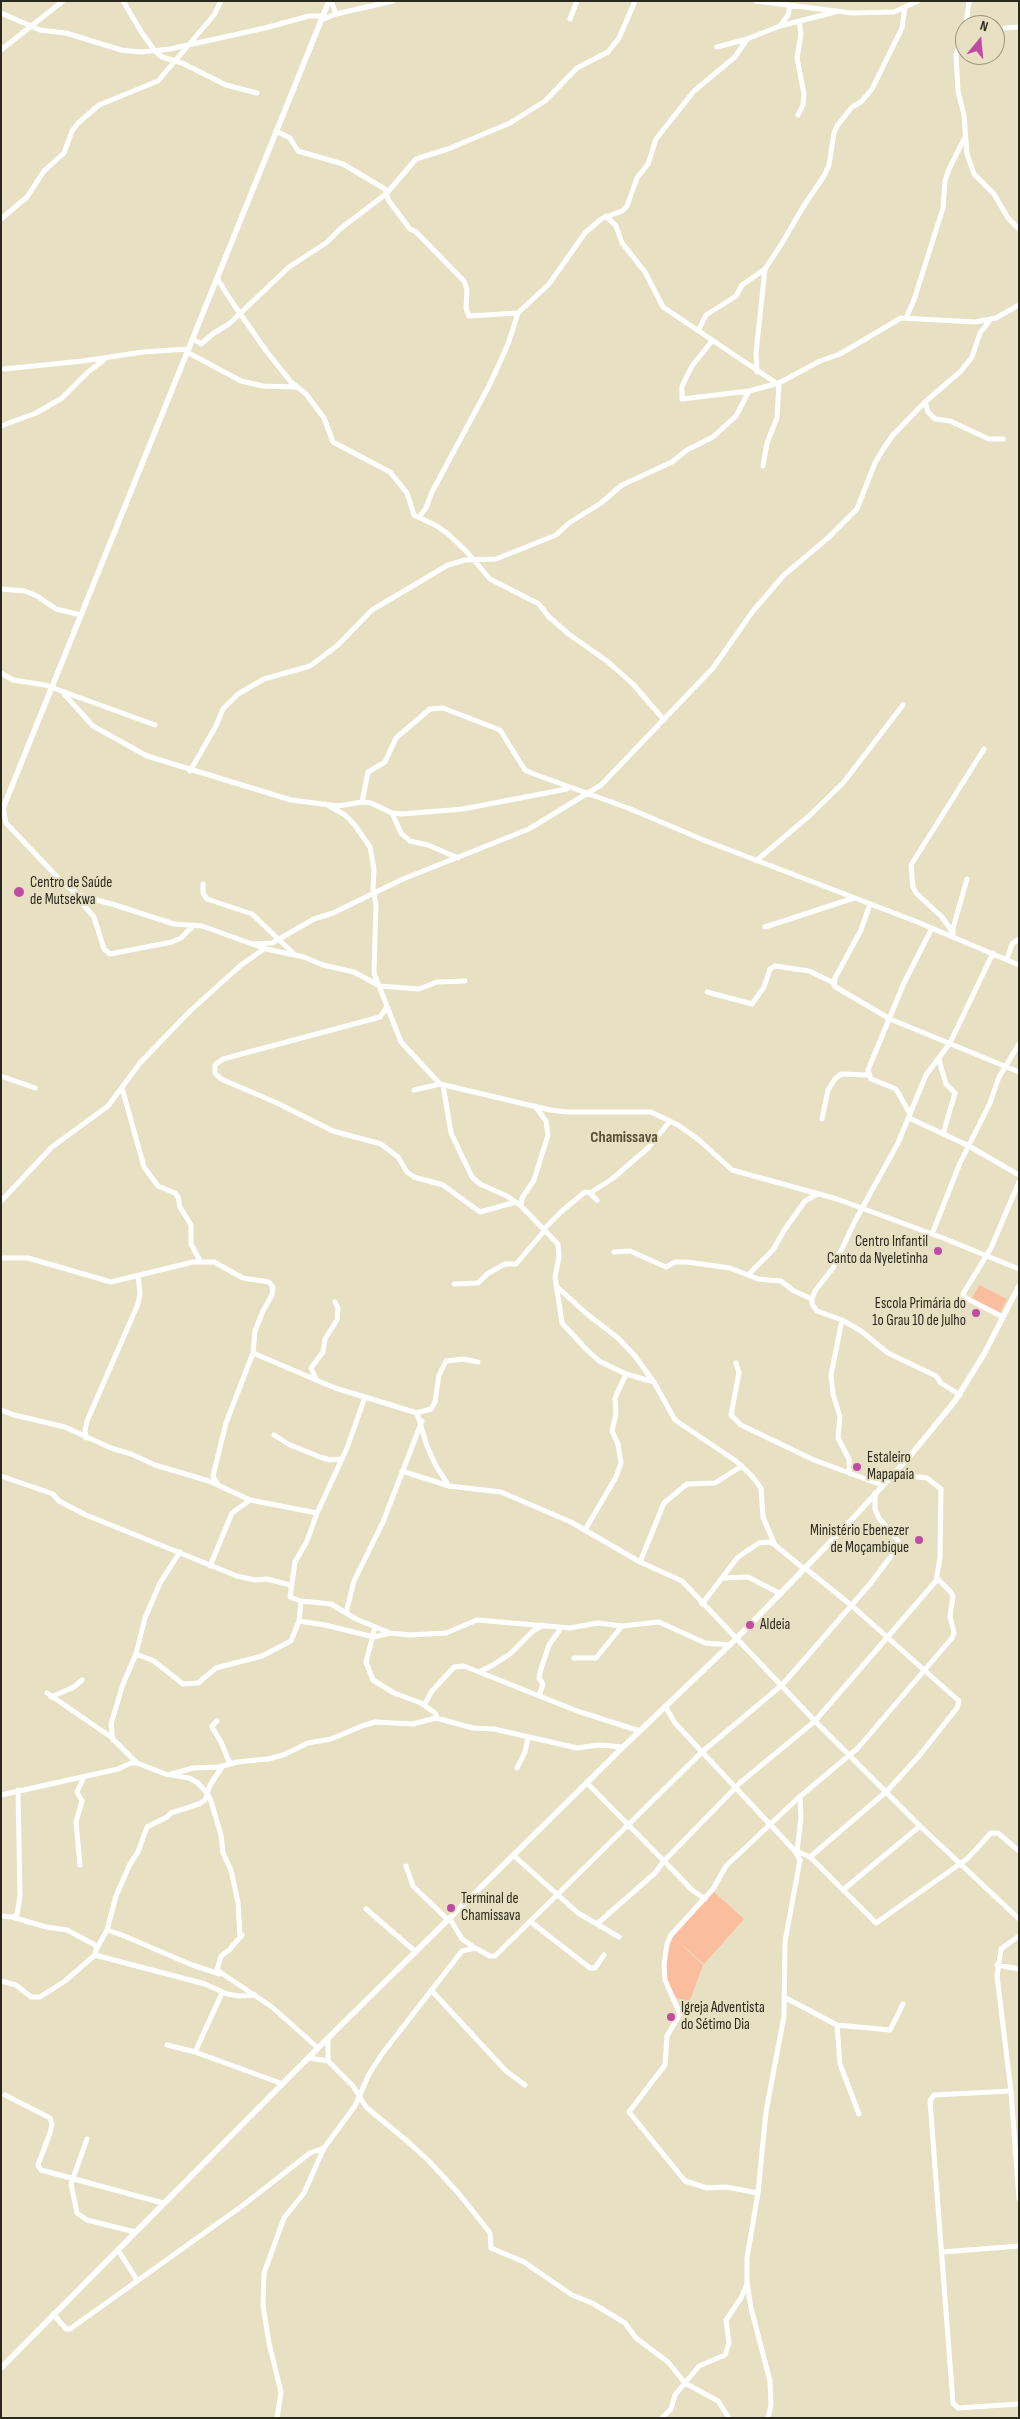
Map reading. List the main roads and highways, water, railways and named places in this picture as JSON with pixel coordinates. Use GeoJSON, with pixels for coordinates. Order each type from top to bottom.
{"type":"FeatureCollection","features":[{"type":"Feature","properties":{"kind":"place","name":"Centro de Saúde de Mutsekwa"},"geometry":{"type":"Point","coordinates":[19,892]}},
{"type":"Feature","properties":{"kind":"place","name":"Centro Infantil Canto da Nyeletinha"},"geometry":{"type":"Point","coordinates":[938,1251]}},
{"type":"Feature","properties":{"kind":"place","name":"Escola Primária do 1o Grau 10 de Julho"},"geometry":{"type":"Point","coordinates":[976,1313]}},
{"type":"Feature","properties":{"kind":"place","name":"Estaleiro Mapapaia"},"geometry":{"type":"Point","coordinates":[857,1467]}},
{"type":"Feature","properties":{"kind":"place","name":"Ministério Ebenezer de Moçambique"},"geometry":{"type":"Point","coordinates":[919,1540]}},
{"type":"Feature","properties":{"kind":"place","name":"Aldeia"},"geometry":{"type":"Point","coordinates":[750,1625]}},
{"type":"Feature","properties":{"kind":"place","name":"Terminal de Chamissava"},"geometry":{"type":"Point","coordinates":[451,1908]}},
{"type":"Feature","properties":{"kind":"place","name":"Igreja Adventista do Sétimo Dia"},"geometry":{"type":"Point","coordinates":[671,2017]}},
{"type":"Feature","properties":{"kind":"district","name":"Chamissava"},"geometry":{"type":"Point","coordinates":[624,1138]}}]}
